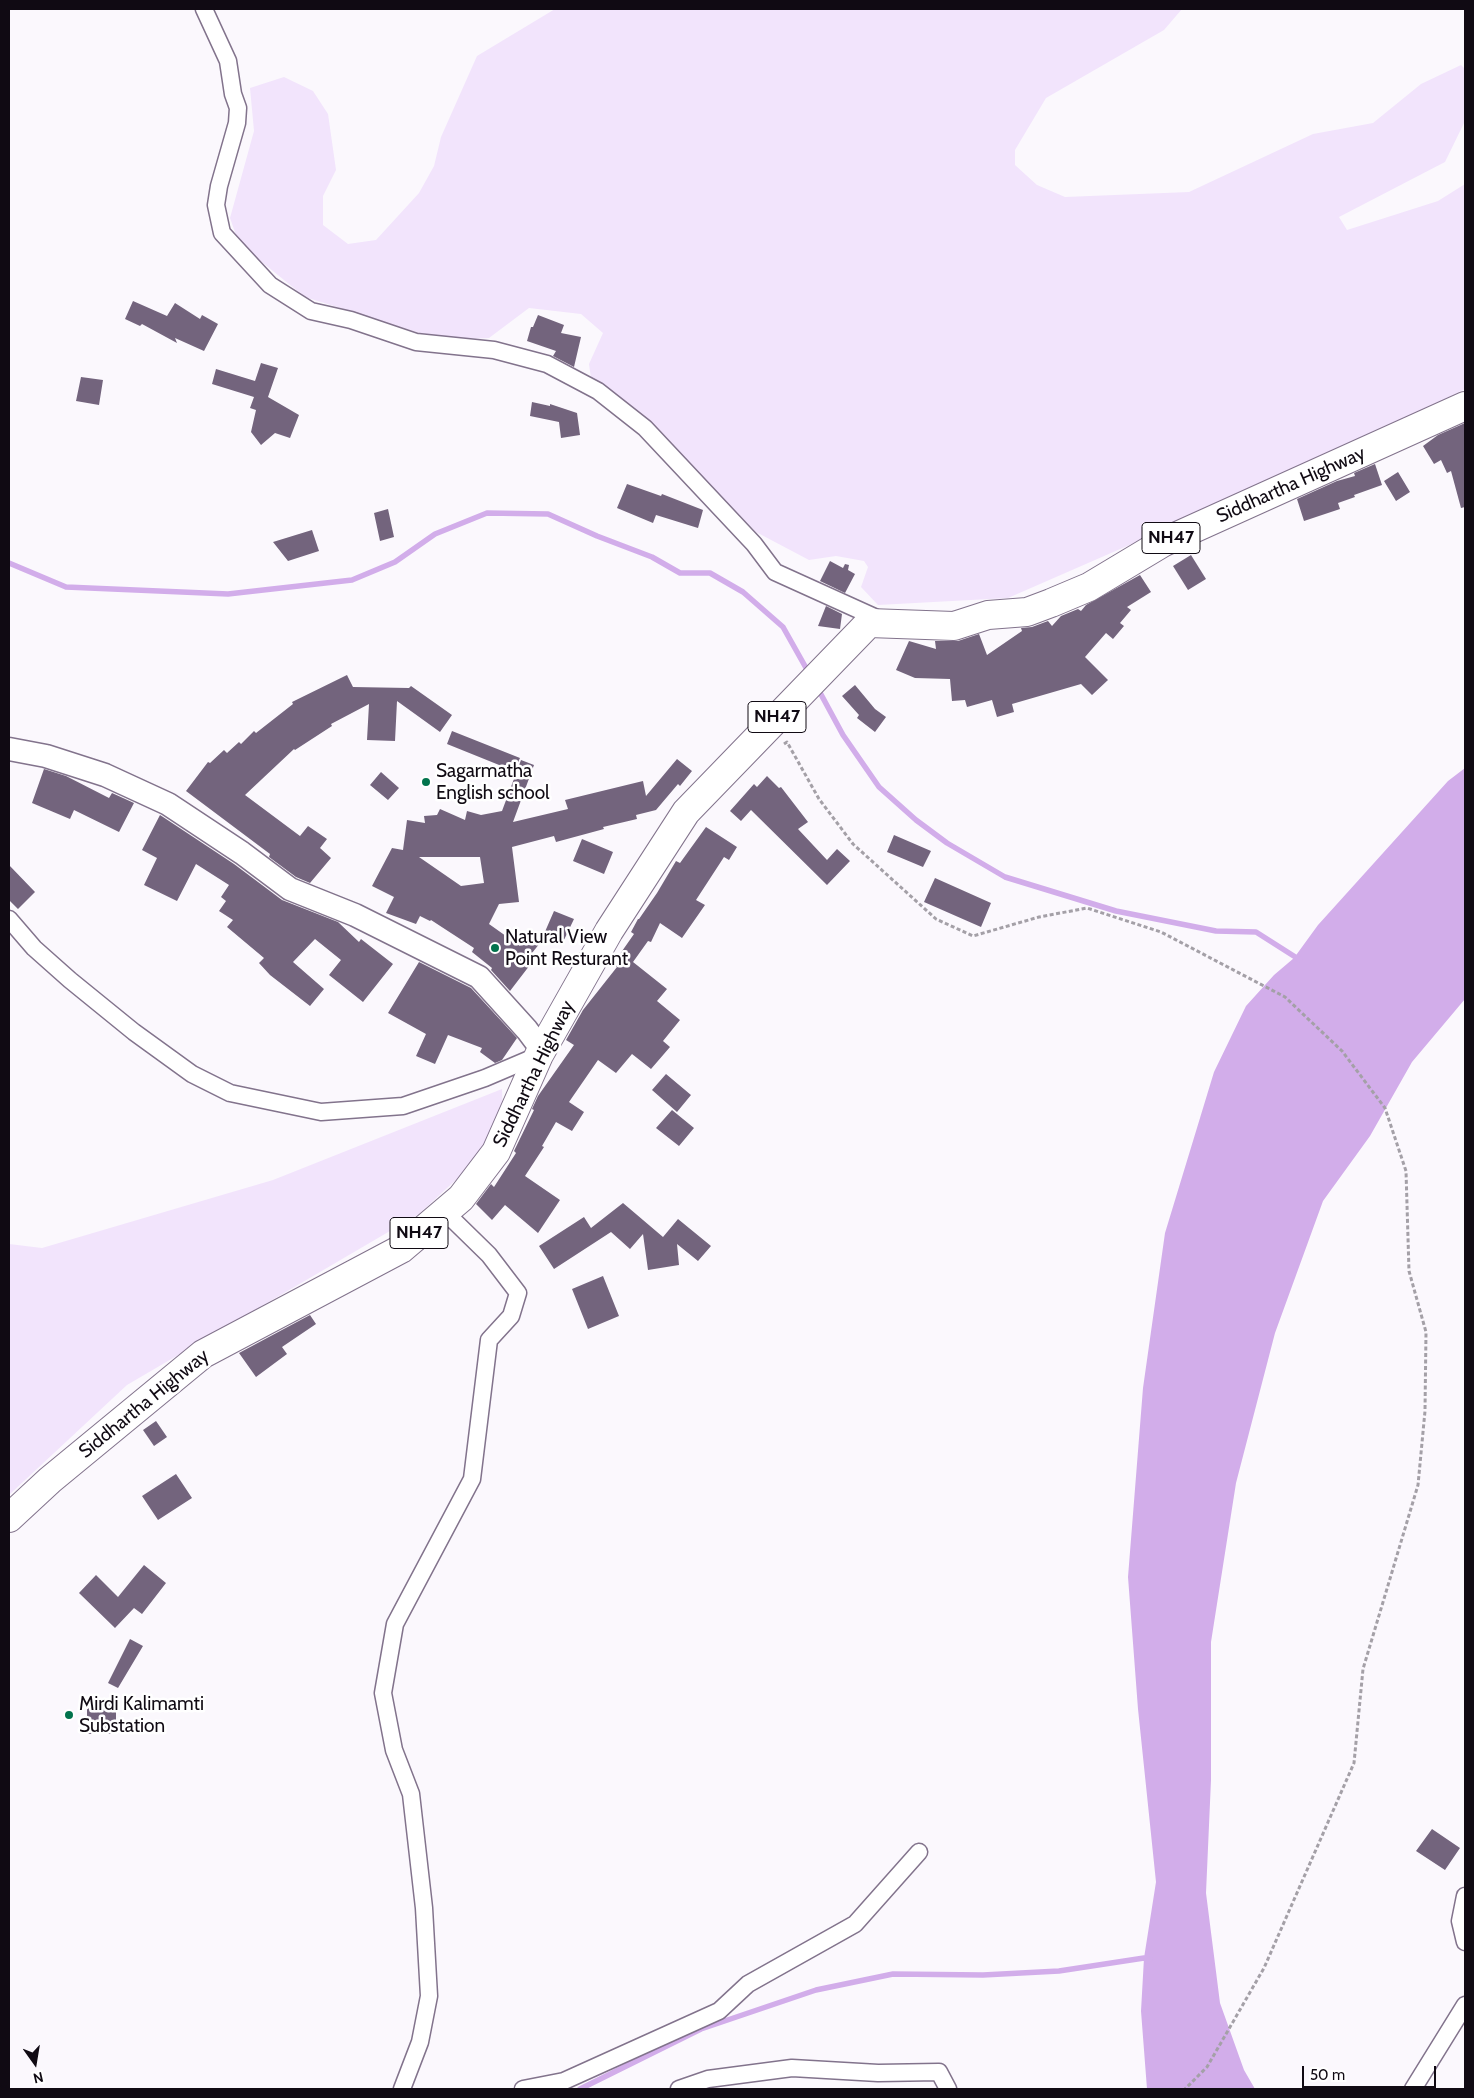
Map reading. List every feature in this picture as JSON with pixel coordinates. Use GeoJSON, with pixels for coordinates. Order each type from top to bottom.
{"type":"FeatureCollection","features":[{"type":"Feature","properties":{"kind":"highway","name":"Siddhartha Highway"},"geometry":{"type":"LineString","coordinates":[[9,1518],[50,1480],[203,1354],[401,1249],[462,1198],[496,1152],[541,1053],[609,931],[686,812],[878,623],[954,626],[988,615],[1027,612],[1088,587],[1164,542],[1465,406]]}},
{"type":"Feature","properties":{"kind":"street"},"geometry":{"type":"LineString","coordinates":[[204,9],[228,61],[233,94],[238,108],[237,123],[219,186],[216,205],[222,234],[270,285],[311,311],[351,320],[416,342],[494,350],[547,364],[598,391],[645,428],[754,544],[775,572],[878,623]]}},
{"type":"Feature","properties":{"kind":"street"},"geometry":{"type":"LineString","coordinates":[[9,749],[46,756],[106,774],[168,804],[242,853],[290,889],[355,915],[479,977],[526,1030],[541,1053],[485,1078],[403,1106],[321,1112],[230,1093],[192,1074],[134,1032],[34,948],[9,919]]}},
{"type":"Feature","properties":{"kind":"street"},"geometry":{"type":"LineString","coordinates":[[402,2089],[420,2042],[429,1996],[424,1908],[411,1794],[394,1750],[383,1693],[395,1624],[472,1479],[489,1340],[511,1316],[518,1293],[489,1255],[445,1212]]}},
{"type":"Feature","properties":{"kind":"street"},"geometry":{"type":"LineString","coordinates":[[523,2089],[564,2081],[718,2011],[748,1984],[855,1924],[919,1852]]}},
{"type":"Feature","properties":{"kind":"street"},"geometry":{"type":"LineString","coordinates":[[1465,1896],[1460,1921],[1465,1942]]}},
{"type":"Feature","properties":{"kind":"street"},"geometry":{"type":"LineString","coordinates":[[1413,2089],[1465,2005]]}},
{"type":"Feature","properties":{"kind":"street"},"geometry":{"type":"LineString","coordinates":[[679,2089],[708,2079],[792,2068],[878,2073],[939,2072],[948,2089]]}},
{"type":"Feature","properties":{"kind":"path"},"geometry":{"type":"LineString","coordinates":[[780,746],[787,742],[819,799],[853,844],[936,919],[973,936],[1039,916],[1087,908],[1161,932],[1285,997],[1342,1051],[1385,1108],[1406,1171],[1409,1270],[1426,1332],[1425,1411],[1418,1485],[1363,1669],[1354,1763],[1264,1968],[1207,2067],[1185,2089]]}},
{"type":"Feature","properties":{"kind":"shaded area"},"geometry":{"type":"Polygon","coordinates":[[[555,9],[1182,9],[1164,30],[1046,98],[1015,150],[1015,165],[1037,185],[1065,197],[1189,192],[1313,134],[1373,123],[1421,84],[1461,65],[1465,69],[1465,121],[1445,162],[1339,217],[1347,230],[1438,201],[1465,184],[1465,389],[1324,460],[1008,598],[878,605],[861,587],[868,567],[864,561],[836,556],[809,560],[756,532],[649,421],[591,378],[589,364],[603,333],[581,314],[529,308],[489,338],[442,340],[305,297],[247,250],[237,238],[230,218],[254,131],[250,88],[284,77],[313,91],[328,114],[336,170],[323,196],[323,225],[348,244],[376,240],[419,193],[434,166],[441,137],[477,56],[555,9]]]}},
{"type":"Feature","properties":{"kind":"shaded area"},"geometry":{"type":"Polygon","coordinates":[[[1465,768],[1465,999],[1412,1062],[1370,1136],[1323,1201],[1275,1333],[1236,1483],[1211,1642],[1211,1780],[1206,1893],[1220,2003],[1244,2070],[1255,2089],[1147,2089],[1141,2011],[1144,1958],[1156,1882],[1138,1709],[1128,1577],[1143,1388],[1165,1233],[1214,1072],[1246,1006],[1274,975],[1294,958],[1318,925],[1448,781],[1465,768]]]}},
{"type":"Feature","properties":{"kind":"shaded area"},"geometry":{"type":"Polygon","coordinates":[[[502,1089],[503,1117],[472,1165],[419,1214],[127,1385],[9,1495],[9,1244],[42,1248],[273,1180],[502,1089]]]}},
{"type":"Feature","properties":{"kind":"building"},"geometry":{"type":"Polygon","coordinates":[[[133,301],[167,316],[175,303],[200,319],[202,315],[218,324],[204,351],[175,338],[177,343],[142,324],[140,326],[125,319],[133,301]]]}},
{"type":"Feature","properties":{"kind":"building"},"geometry":{"type":"Polygon","coordinates":[[[538,315],[564,325],[561,333],[581,337],[574,367],[553,356],[556,351],[527,341],[531,327],[533,327],[538,315]]]}},
{"type":"Feature","properties":{"kind":"building"},"geometry":{"type":"Polygon","coordinates":[[[261,363],[278,368],[268,397],[299,415],[290,438],[275,433],[261,445],[251,432],[256,410],[250,408],[254,397],[212,384],[216,369],[255,381],[261,363]]]}},
{"type":"Feature","properties":{"kind":"building"},"geometry":{"type":"Polygon","coordinates":[[[81,377],[103,380],[99,405],[76,401],[81,377]]]}},
{"type":"Feature","properties":{"kind":"building"},"geometry":{"type":"Polygon","coordinates":[[[532,402],[550,406],[550,404],[577,413],[580,435],[561,438],[559,422],[530,416],[532,402]]]}},
{"type":"Feature","properties":{"kind":"building"},"geometry":{"type":"Polygon","coordinates":[[[1465,423],[1465,507],[1461,508],[1451,471],[1447,473],[1441,460],[1434,464],[1423,446],[1438,435],[1465,423]]]}},
{"type":"Feature","properties":{"kind":"building"},"geometry":{"type":"Polygon","coordinates":[[[1375,464],[1382,485],[1338,503],[1340,509],[1304,521],[1297,499],[1337,481],[1355,476],[1354,473],[1375,464]]]}},
{"type":"Feature","properties":{"kind":"building"},"geometry":{"type":"Polygon","coordinates":[[[1398,472],[1410,492],[1396,501],[1384,481],[1398,472]]]}},
{"type":"Feature","properties":{"kind":"building"},"geometry":{"type":"Polygon","coordinates":[[[627,484],[661,496],[662,494],[703,510],[698,528],[656,515],[653,523],[617,508],[627,484]]]}},
{"type":"Feature","properties":{"kind":"building"},"geometry":{"type":"Polygon","coordinates":[[[388,509],[394,537],[380,541],[374,513],[388,509]]]}},
{"type":"Feature","properties":{"kind":"building"},"geometry":{"type":"Polygon","coordinates":[[[312,530],[319,551],[288,561],[273,542],[312,530]]]}},
{"type":"Feature","properties":{"kind":"building"},"geometry":{"type":"Polygon","coordinates":[[[1191,555],[1206,579],[1188,590],[1173,566],[1191,555]]]}},
{"type":"Feature","properties":{"kind":"building"},"geometry":{"type":"Polygon","coordinates":[[[830,561],[843,568],[845,564],[849,565],[848,570],[855,574],[845,593],[820,581],[830,561]]]}},
{"type":"Feature","properties":{"kind":"building"},"geometry":{"type":"Polygon","coordinates":[[[1140,575],[1151,592],[1127,607],[1131,610],[1120,623],[1124,626],[1113,639],[1106,633],[1085,657],[1108,680],[1092,695],[1081,684],[1012,704],[1014,712],[997,717],[992,700],[967,707],[965,700],[952,701],[950,679],[915,678],[896,670],[909,641],[936,649],[935,641],[958,641],[979,634],[987,655],[1022,631],[1021,628],[1032,627],[1048,621],[1052,626],[1061,616],[1078,609],[1081,611],[1086,605],[1140,575]]]}},
{"type":"Feature","properties":{"kind":"building"},"geometry":{"type":"Polygon","coordinates":[[[826,606],[842,614],[840,629],[818,626],[826,606]]]}},
{"type":"Feature","properties":{"kind":"building"},"geometry":{"type":"Polygon","coordinates":[[[347,675],[353,687],[409,688],[411,686],[452,715],[440,732],[397,701],[395,741],[367,740],[369,704],[331,724],[332,726],[294,749],[245,795],[300,836],[308,826],[327,839],[320,848],[331,858],[310,883],[296,877],[269,857],[270,854],[186,791],[208,762],[210,763],[224,750],[227,753],[239,742],[241,744],[254,731],[256,733],[293,704],[292,702],[347,675]]]}},
{"type":"Feature","properties":{"kind":"building"},"geometry":{"type":"Polygon","coordinates":[[[855,685],[875,709],[886,717],[875,732],[857,718],[859,715],[842,696],[855,685]]]}},
{"type":"Feature","properties":{"kind":"building"},"geometry":{"type":"Polygon","coordinates":[[[452,731],[520,758],[514,771],[447,744],[452,731]]]}},
{"type":"Feature","properties":{"kind":"building"},"geometry":{"type":"Polygon","coordinates":[[[677,759],[692,771],[656,810],[636,815],[637,819],[603,827],[604,829],[556,842],[554,836],[512,847],[519,902],[499,904],[489,924],[520,946],[529,935],[540,943],[528,958],[533,961],[510,991],[491,970],[492,968],[472,952],[474,948],[431,920],[420,916],[416,924],[386,913],[394,897],[372,886],[392,848],[403,850],[407,820],[425,823],[424,816],[437,815],[440,809],[465,820],[467,811],[481,815],[502,811],[521,760],[534,765],[513,822],[568,809],[565,800],[643,781],[646,796],[677,759]],[[419,857],[461,886],[484,883],[480,857],[419,857]]]}},
{"type":"Feature","properties":{"kind":"building"},"geometry":{"type":"Polygon","coordinates":[[[44,769],[66,776],[109,798],[112,793],[134,803],[119,832],[74,810],[70,819],[32,803],[44,769]]]}},
{"type":"Feature","properties":{"kind":"building"},"geometry":{"type":"Polygon","coordinates":[[[381,772],[399,788],[388,800],[370,785],[381,772]]]}},
{"type":"Feature","properties":{"kind":"building"},"geometry":{"type":"Polygon","coordinates":[[[767,776],[779,788],[781,787],[808,822],[798,829],[827,860],[837,849],[850,861],[827,885],[751,810],[741,821],[730,811],[754,784],[757,787],[767,776]]]}},
{"type":"Feature","properties":{"kind":"building"},"geometry":{"type":"Polygon","coordinates":[[[160,815],[234,864],[282,900],[338,922],[359,942],[361,939],[393,964],[363,1002],[329,975],[341,960],[315,939],[293,962],[324,989],[310,1006],[270,975],[259,963],[264,958],[227,927],[233,920],[219,911],[226,901],[221,897],[229,885],[196,864],[177,901],[144,885],[157,858],[142,850],[160,815]]]}},
{"type":"Feature","properties":{"kind":"building"},"geometry":{"type":"Polygon","coordinates":[[[706,827],[737,847],[729,860],[724,857],[696,900],[705,905],[682,938],[660,923],[651,942],[648,941],[633,962],[667,989],[657,1001],[680,1020],[663,1041],[670,1047],[651,1069],[632,1054],[616,1073],[598,1060],[569,1102],[584,1112],[572,1131],[556,1122],[542,1146],[544,1147],[525,1176],[560,1200],[538,1233],[505,1205],[492,1220],[476,1204],[491,1184],[494,1187],[516,1153],[514,1151],[534,1110],[532,1109],[538,1096],[574,1045],[566,1040],[583,1010],[617,967],[613,964],[634,934],[631,932],[638,919],[657,893],[676,861],[680,863],[706,827]]]}},
{"type":"Feature","properties":{"kind":"building"},"geometry":{"type":"Polygon","coordinates":[[[894,835],[931,851],[923,867],[887,852],[894,835]]]}},
{"type":"Feature","properties":{"kind":"building"},"geometry":{"type":"Polygon","coordinates":[[[582,839],[613,852],[604,874],[573,861],[582,839]]]}},
{"type":"Feature","properties":{"kind":"building"},"geometry":{"type":"Polygon","coordinates":[[[9,865],[35,892],[18,909],[9,900],[9,865]]]}},
{"type":"Feature","properties":{"kind":"building"},"geometry":{"type":"Polygon","coordinates":[[[935,878],[991,903],[981,927],[924,902],[935,878]]]}},
{"type":"Feature","properties":{"kind":"building"},"geometry":{"type":"Polygon","coordinates":[[[554,911],[574,919],[563,942],[544,934],[554,911]]]}},
{"type":"Feature","properties":{"kind":"building"},"geometry":{"type":"Polygon","coordinates":[[[419,962],[471,988],[517,1038],[502,1060],[495,1063],[480,1052],[482,1048],[448,1035],[435,1064],[416,1056],[426,1034],[388,1013],[419,962]]]}},
{"type":"Feature","properties":{"kind":"building"},"geometry":{"type":"Polygon","coordinates":[[[666,1074],[691,1095],[677,1112],[652,1090],[666,1074]]]}},
{"type":"Feature","properties":{"kind":"building"},"geometry":{"type":"Polygon","coordinates":[[[672,1110],[694,1128],[679,1146],[656,1128],[672,1110]]]}},
{"type":"Feature","properties":{"kind":"building"},"geometry":{"type":"Polygon","coordinates":[[[623,1203],[663,1237],[678,1219],[711,1246],[698,1261],[677,1244],[679,1265],[648,1270],[643,1234],[630,1249],[611,1232],[554,1269],[539,1246],[584,1217],[591,1228],[623,1203]]]}},
{"type":"Feature","properties":{"kind":"building"},"geometry":{"type":"Polygon","coordinates":[[[603,1276],[619,1316],[588,1329],[572,1289],[603,1276]]]}},
{"type":"Feature","properties":{"kind":"building"},"geometry":{"type":"Polygon","coordinates":[[[310,1315],[316,1324],[282,1347],[287,1354],[256,1377],[239,1353],[310,1315]]]}},
{"type":"Feature","properties":{"kind":"building"},"geometry":{"type":"Polygon","coordinates":[[[156,1421],[167,1437],[154,1446],[143,1430],[156,1421]]]}},
{"type":"Feature","properties":{"kind":"building"},"geometry":{"type":"Polygon","coordinates":[[[176,1474],[192,1498],[158,1520],[142,1496],[176,1474]]]}},
{"type":"Feature","properties":{"kind":"building"},"geometry":{"type":"Polygon","coordinates":[[[144,1565],[166,1583],[142,1614],[134,1608],[115,1628],[79,1593],[96,1575],[118,1597],[144,1565]]]}},
{"type":"Feature","properties":{"kind":"building"},"geometry":{"type":"Polygon","coordinates":[[[130,1639],[143,1646],[118,1688],[108,1683],[130,1639]]]}},
{"type":"Feature","properties":{"kind":"building"},"geometry":{"type":"Polygon","coordinates":[[[87,1703],[116,1704],[116,1734],[87,1734],[87,1703]]]}},
{"type":"Feature","properties":{"kind":"building"},"geometry":{"type":"Polygon","coordinates":[[[1432,1829],[1460,1848],[1445,1870],[1416,1851],[1432,1829]]]}},
{"type":"Feature","properties":{"kind":"waterway"},"geometry":{"type":"LineString","coordinates":[[9,563],[66,587],[228,594],[352,580],[395,562],[435,534],[487,513],[548,514],[597,536],[652,557],[680,573],[710,573],[743,592],[783,627],[810,675]]}},
{"type":"Feature","properties":{"kind":"waterway"},"geometry":{"type":"LineString","coordinates":[[817,687],[843,735],[879,787],[916,820],[947,843],[1005,877],[1116,911],[1216,931],[1256,932],[1300,960]]}},
{"type":"Feature","properties":{"kind":"waterway"},"geometry":{"type":"LineString","coordinates":[[580,2089],[701,2029],[816,1990],[893,1974],[983,1975],[1059,1971],[1144,1958],[1150,1959]]}},
{"type":"Feature","properties":{"kind":"place","name":"Sagarmatha English school"},"geometry":{"type":"Point","coordinates":[426,782]}},
{"type":"Feature","properties":{"kind":"place","name":"Natural View Point Resturant"},"geometry":{"type":"Point","coordinates":[495,948]}},
{"type":"Feature","properties":{"kind":"place","name":"Mirdi Kalimamti Substation"},"geometry":{"type":"Point","coordinates":[69,1715]}}]}
